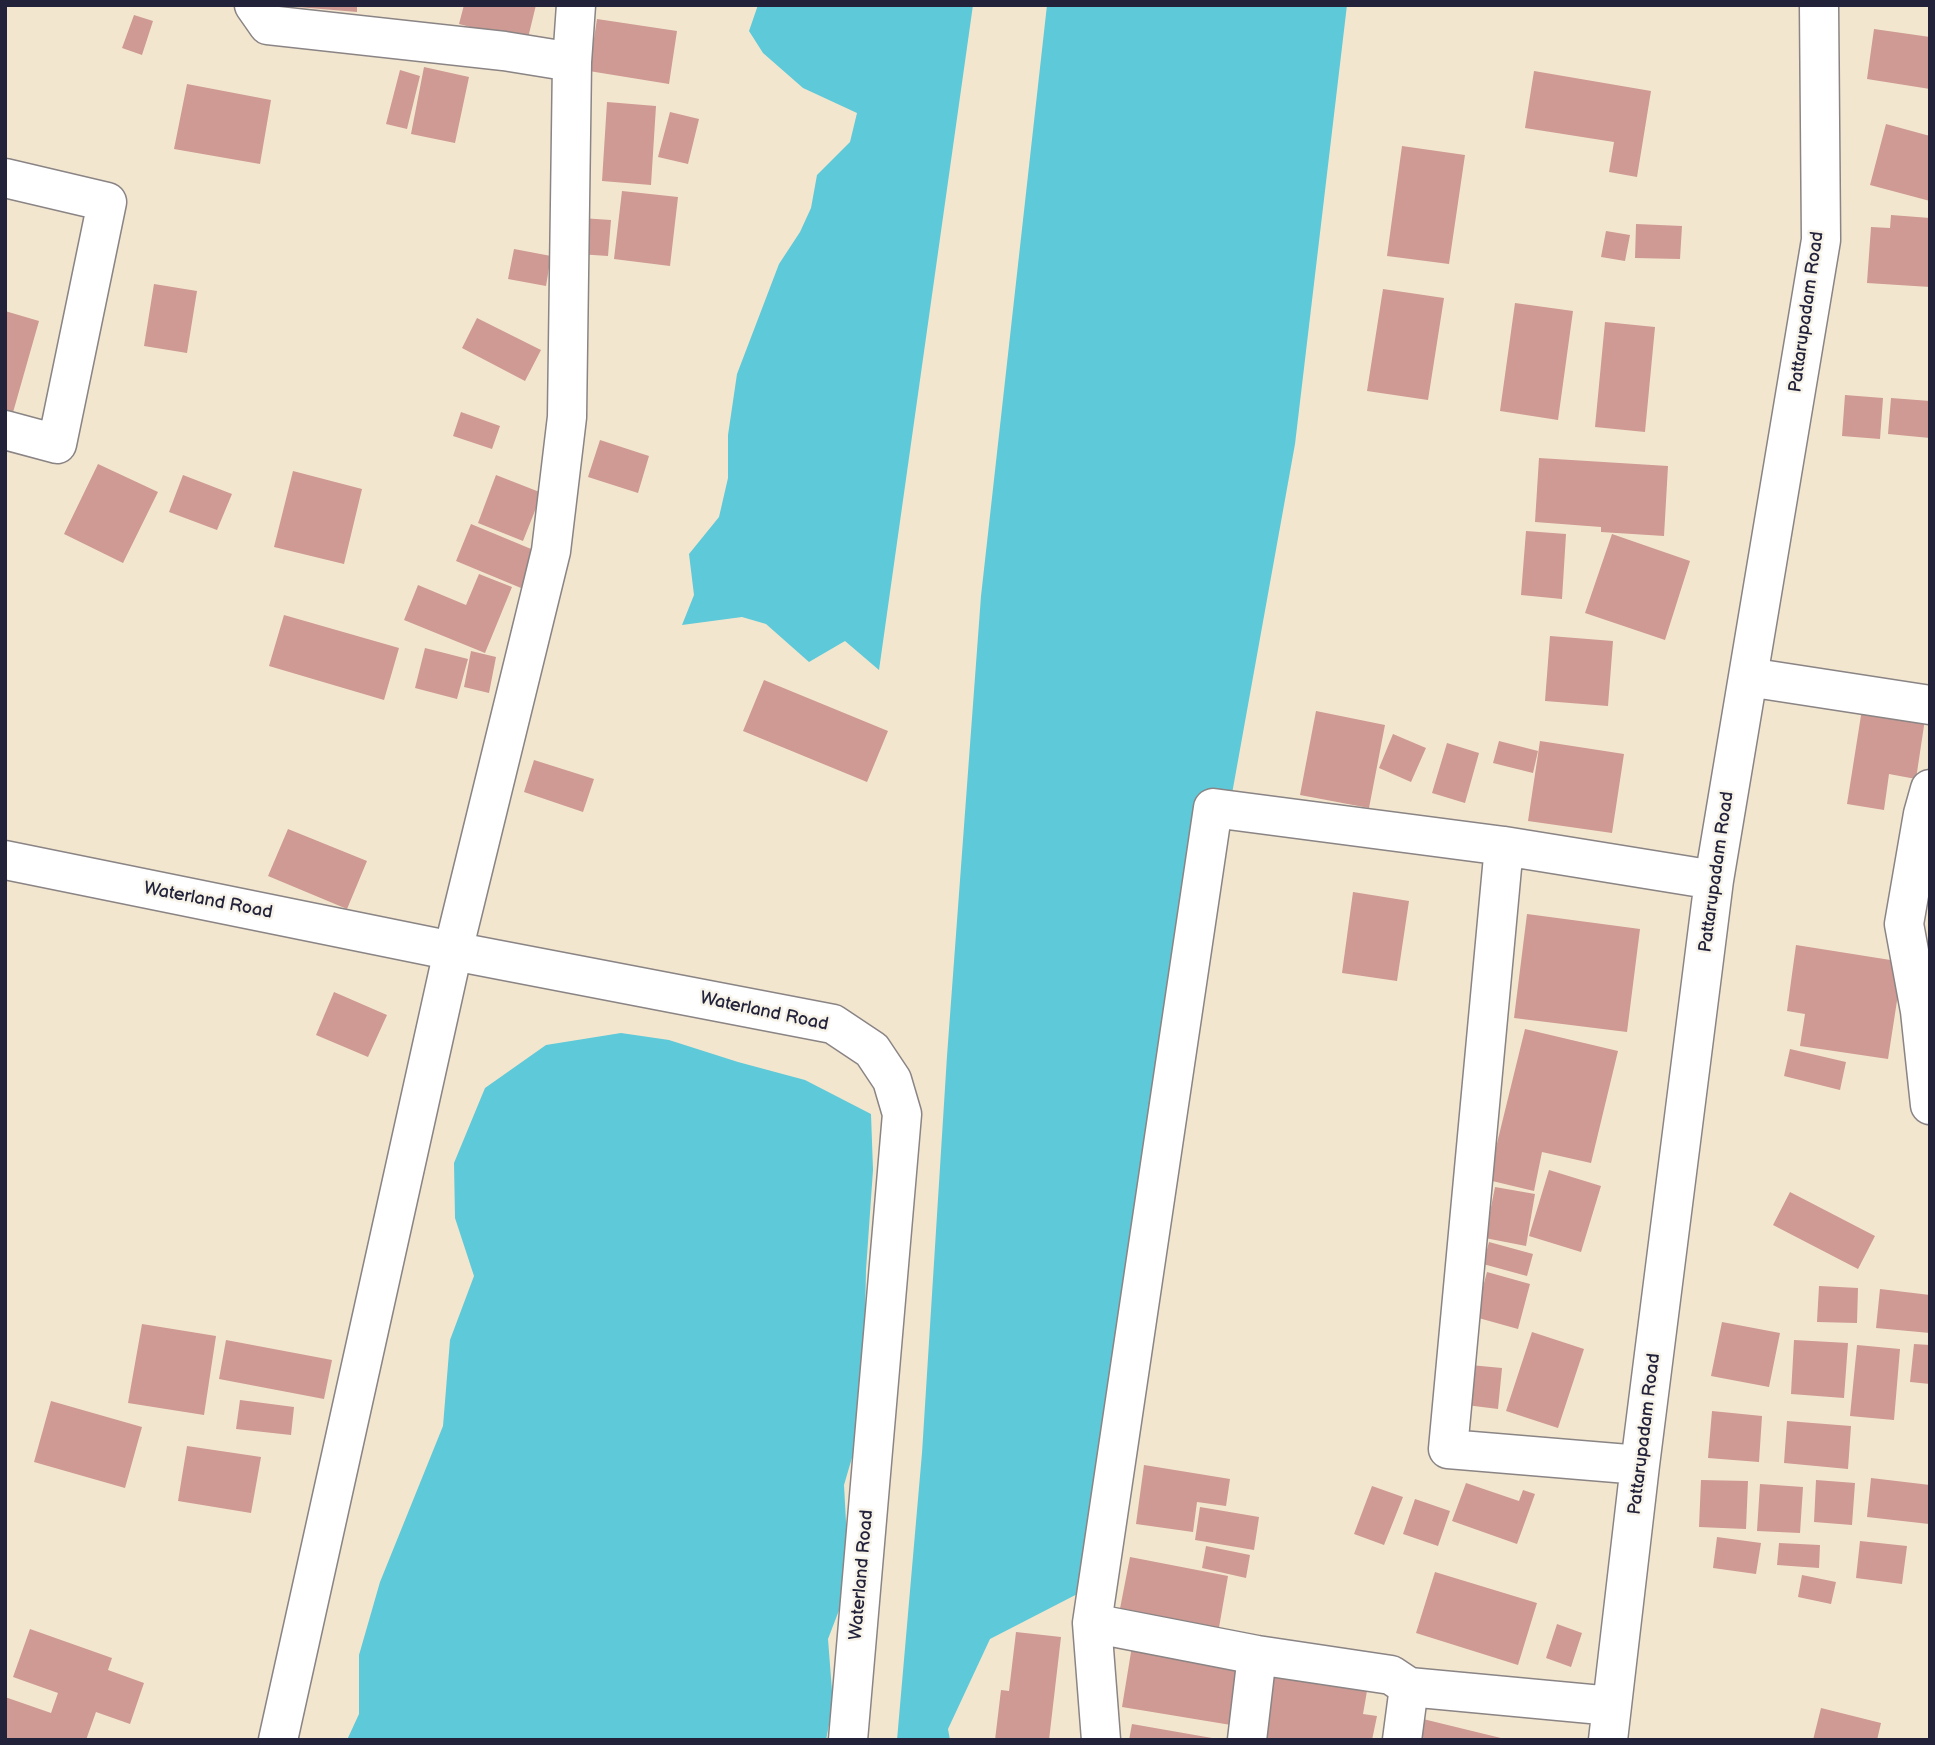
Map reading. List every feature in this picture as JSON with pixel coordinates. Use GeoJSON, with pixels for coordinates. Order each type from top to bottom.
{"type":"FeatureCollection","features":[{"type":"Feature","properties":{"kind":"street"},"geometry":{"type":"LineString","coordinates":[[254,5],[268,24],[504,51],[572,62]]}},
{"type":"Feature","properties":{"kind":"street"},"geometry":{"type":"LineString","coordinates":[[278,1740],[453,951],[551,551],[567,417],[572,62],[576,5]]}},
{"type":"Feature","properties":{"kind":"street","name":"Pattarupadam Road"},"geometry":{"type":"LineString","coordinates":[[1610,1723],[1714,880],[1821,240],[1819,5]]}},
{"type":"Feature","properties":{"kind":"street"},"geometry":{"type":"LineString","coordinates":[[5,178],[107,202],[57,444],[5,430]]}},
{"type":"Feature","properties":{"kind":"street"},"geometry":{"type":"LineString","coordinates":[[1748,677],[1930,705]]}},
{"type":"Feature","properties":{"kind":"street"},"geometry":{"type":"LineString","coordinates":[[1930,789],[1923,814],[1904,924],[1920,1011],[1930,1104]]}},
{"type":"Feature","properties":{"kind":"street"},"geometry":{"type":"LineString","coordinates":[[1101,1740],[1092,1623],[1213,808],[1504,846],[1714,880]]}},
{"type":"Feature","properties":{"kind":"street"},"geometry":{"type":"LineString","coordinates":[[1504,846],[1448,1449],[1640,1465]]}},
{"type":"Feature","properties":{"kind":"street","name":"Waterland Road"},"geometry":{"type":"LineString","coordinates":[[5,860],[453,951],[832,1024],[872,1050],[892,1080],[902,1114],[848,1740]]}},
{"type":"Feature","properties":{"kind":"street"},"geometry":{"type":"LineString","coordinates":[[1092,1623],[1257,1655],[1391,1675],[1409,1687],[1610,1723]]}},
{"type":"Feature","properties":{"kind":"street"},"geometry":{"type":"LineString","coordinates":[[1247,1740],[1257,1655]]}},
{"type":"Feature","properties":{"kind":"street"},"geometry":{"type":"LineString","coordinates":[[1402,1740],[1409,1687]]}},
{"type":"Feature","properties":{"kind":"water"},"geometry":{"type":"Polygon","coordinates":[[[758,5],[973,5],[879,670],[845,641],[809,662],[766,624],[742,617],[682,625],[694,595],[689,554],[719,517],[728,478],[728,435],[737,374],[779,264],[800,232],[811,208],[817,175],[850,142],[857,113],[803,88],[763,53],[749,31],[758,5]]]}},
{"type":"Feature","properties":{"kind":"water"},"geometry":{"type":"Polygon","coordinates":[[[1047,5],[1347,5],[1295,444],[1089,1588],[990,1639],[948,1729],[950,1740],[897,1740],[922,1453],[947,1056],[981,596],[1047,5]]]}},
{"type":"Feature","properties":{"kind":"water"},"geometry":{"type":"Polygon","coordinates":[[[621,1033],[669,1040],[805,1080],[871,1114],[873,1170],[866,1270],[863,1420],[844,1485],[846,1592],[828,1639],[833,1704],[826,1740],[347,1740],[359,1714],[359,1655],[380,1582],[443,1426],[450,1340],[474,1276],[455,1218],[454,1163],[485,1088],[546,1045],[621,1033]]]}},
{"type":"Feature","properties":{"kind":"building"},"geometry":{"type":"Polygon","coordinates":[[[357,5],[357,12],[298,7],[357,5]]]}},
{"type":"Feature","properties":{"kind":"building"},"geometry":{"type":"Polygon","coordinates":[[[464,5],[536,5],[527,42],[459,24],[464,5]]]}},
{"type":"Feature","properties":{"kind":"building"},"geometry":{"type":"Polygon","coordinates":[[[134,15],[153,21],[142,55],[122,48],[134,15]]]}},
{"type":"Feature","properties":{"kind":"building"},"geometry":{"type":"Polygon","coordinates":[[[597,19],[677,31],[669,84],[589,71],[597,19]]]}},
{"type":"Feature","properties":{"kind":"building"},"geometry":{"type":"Polygon","coordinates":[[[1874,29],[1930,37],[1930,89],[1867,79],[1874,29]]]}},
{"type":"Feature","properties":{"kind":"building"},"geometry":{"type":"Polygon","coordinates":[[[424,67],[469,77],[455,143],[411,134],[424,67]]]}},
{"type":"Feature","properties":{"kind":"building"},"geometry":{"type":"Polygon","coordinates":[[[400,70],[420,76],[407,129],[386,124],[400,70]]]}},
{"type":"Feature","properties":{"kind":"building"},"geometry":{"type":"Polygon","coordinates":[[[1534,71],[1651,91],[1637,177],[1609,172],[1614,142],[1525,128],[1534,71]]]}},
{"type":"Feature","properties":{"kind":"building"},"geometry":{"type":"Polygon","coordinates":[[[187,84],[271,100],[260,164],[174,149],[187,84]]]}},
{"type":"Feature","properties":{"kind":"building"},"geometry":{"type":"Polygon","coordinates":[[[607,102],[656,106],[651,185],[602,181],[607,102]]]}},
{"type":"Feature","properties":{"kind":"building"},"geometry":{"type":"Polygon","coordinates":[[[670,112],[699,119],[688,164],[658,157],[670,112]]]}},
{"type":"Feature","properties":{"kind":"building"},"geometry":{"type":"Polygon","coordinates":[[[1886,124],[1930,136],[1930,201],[1870,185],[1886,124]]]}},
{"type":"Feature","properties":{"kind":"building"},"geometry":{"type":"Polygon","coordinates":[[[1402,146],[1465,155],[1449,264],[1387,256],[1402,146]]]}},
{"type":"Feature","properties":{"kind":"building"},"geometry":{"type":"Polygon","coordinates":[[[622,191],[678,197],[670,266],[614,259],[622,191]]]}},
{"type":"Feature","properties":{"kind":"building"},"geometry":{"type":"Polygon","coordinates":[[[1891,215],[1930,218],[1930,287],[1867,283],[1871,227],[1890,228],[1891,215]]]}},
{"type":"Feature","properties":{"kind":"building"},"geometry":{"type":"Polygon","coordinates":[[[581,218],[611,220],[608,256],[578,254],[581,218]]]}},
{"type":"Feature","properties":{"kind":"building"},"geometry":{"type":"Polygon","coordinates":[[[1636,224],[1682,226],[1680,259],[1635,258],[1636,224]]]}},
{"type":"Feature","properties":{"kind":"building"},"geometry":{"type":"Polygon","coordinates":[[[1606,231],[1630,235],[1625,261],[1601,257],[1606,231]]]}},
{"type":"Feature","properties":{"kind":"building"},"geometry":{"type":"Polygon","coordinates":[[[514,249],[551,256],[546,286],[508,279],[514,249]]]}},
{"type":"Feature","properties":{"kind":"building"},"geometry":{"type":"Polygon","coordinates":[[[154,284],[197,291],[187,353],[144,346],[154,284]]]}},
{"type":"Feature","properties":{"kind":"building"},"geometry":{"type":"Polygon","coordinates":[[[1383,289],[1444,298],[1428,400],[1367,391],[1383,289]]]}},
{"type":"Feature","properties":{"kind":"building"},"geometry":{"type":"Polygon","coordinates":[[[1515,303],[1573,311],[1558,420],[1500,411],[1515,303]]]}},
{"type":"Feature","properties":{"kind":"building"},"geometry":{"type":"Polygon","coordinates":[[[5,311],[39,321],[10,423],[5,422],[5,311]]]}},
{"type":"Feature","properties":{"kind":"building"},"geometry":{"type":"Polygon","coordinates":[[[477,318],[541,350],[525,381],[462,348],[477,318]]]}},
{"type":"Feature","properties":{"kind":"building"},"geometry":{"type":"Polygon","coordinates":[[[1605,322],[1655,327],[1645,432],[1595,427],[1605,322]]]}},
{"type":"Feature","properties":{"kind":"building"},"geometry":{"type":"Polygon","coordinates":[[[1845,395],[1883,398],[1880,439],[1842,436],[1845,395]]]}},
{"type":"Feature","properties":{"kind":"building"},"geometry":{"type":"Polygon","coordinates":[[[1891,398],[1930,401],[1930,438],[1888,434],[1891,398]]]}},
{"type":"Feature","properties":{"kind":"building"},"geometry":{"type":"Polygon","coordinates":[[[461,412],[500,426],[492,449],[453,436],[461,412]]]}},
{"type":"Feature","properties":{"kind":"building"},"geometry":{"type":"Polygon","coordinates":[[[600,440],[649,456],[638,493],[588,477],[600,440]]]}},
{"type":"Feature","properties":{"kind":"building"},"geometry":{"type":"Polygon","coordinates":[[[1539,458],[1668,466],[1664,536],[1601,532],[1601,527],[1535,522],[1539,458]]]}},
{"type":"Feature","properties":{"kind":"building"},"geometry":{"type":"Polygon","coordinates":[[[98,464],[158,492],[123,563],[64,534],[98,464]]]}},
{"type":"Feature","properties":{"kind":"building"},"geometry":{"type":"Polygon","coordinates":[[[293,471],[362,489],[344,564],[274,547],[293,471]]]}},
{"type":"Feature","properties":{"kind":"building"},"geometry":{"type":"Polygon","coordinates":[[[183,475],[232,494],[217,530],[169,512],[183,475]]]}},
{"type":"Feature","properties":{"kind":"building"},"geometry":{"type":"Polygon","coordinates":[[[496,475],[542,493],[523,541],[478,523],[496,475]]]}},
{"type":"Feature","properties":{"kind":"building"},"geometry":{"type":"Polygon","coordinates":[[[471,524],[536,551],[521,588],[456,561],[471,524]]]}},
{"type":"Feature","properties":{"kind":"building"},"geometry":{"type":"Polygon","coordinates":[[[1526,531],[1566,534],[1562,599],[1521,595],[1526,531]]]}},
{"type":"Feature","properties":{"kind":"building"},"geometry":{"type":"Polygon","coordinates":[[[1612,534],[1690,561],[1665,640],[1585,613],[1612,534]]]}},
{"type":"Feature","properties":{"kind":"building"},"geometry":{"type":"Polygon","coordinates":[[[479,574],[512,587],[485,653],[404,620],[418,585],[466,605],[479,574]]]}},
{"type":"Feature","properties":{"kind":"building"},"geometry":{"type":"Polygon","coordinates":[[[284,615],[399,648],[384,700],[269,666],[284,615]]]}},
{"type":"Feature","properties":{"kind":"building"},"geometry":{"type":"Polygon","coordinates":[[[1550,636],[1613,641],[1608,706],[1545,701],[1550,636]]]}},
{"type":"Feature","properties":{"kind":"building"},"geometry":{"type":"Polygon","coordinates":[[[425,648],[468,659],[457,699],[415,688],[425,648]]]}},
{"type":"Feature","properties":{"kind":"building"},"geometry":{"type":"Polygon","coordinates":[[[471,651],[496,657],[489,693],[464,687],[471,651]]]}},
{"type":"Feature","properties":{"kind":"building"},"geometry":{"type":"Polygon","coordinates":[[[764,680],[888,731],[867,782],[743,731],[764,680]]]}},
{"type":"Feature","properties":{"kind":"building"},"geometry":{"type":"Polygon","coordinates":[[[1862,709],[1925,719],[1916,779],[1889,774],[1884,810],[1847,804],[1862,709]]]}},
{"type":"Feature","properties":{"kind":"building"},"geometry":{"type":"Polygon","coordinates":[[[1316,711],[1385,725],[1369,808],[1300,795],[1316,711]]]}},
{"type":"Feature","properties":{"kind":"building"},"geometry":{"type":"Polygon","coordinates":[[[1393,734],[1426,748],[1411,782],[1379,768],[1393,734]]]}},
{"type":"Feature","properties":{"kind":"building"},"geometry":{"type":"Polygon","coordinates":[[[1499,741],[1538,751],[1533,773],[1493,763],[1499,741]]]}},
{"type":"Feature","properties":{"kind":"building"},"geometry":{"type":"Polygon","coordinates":[[[1540,741],[1624,754],[1612,833],[1528,821],[1540,741]]]}},
{"type":"Feature","properties":{"kind":"building"},"geometry":{"type":"Polygon","coordinates":[[[1447,743],[1479,753],[1465,803],[1432,793],[1447,743]]]}},
{"type":"Feature","properties":{"kind":"building"},"geometry":{"type":"Polygon","coordinates":[[[534,760],[594,779],[583,812],[524,792],[534,760]]]}},
{"type":"Feature","properties":{"kind":"building"},"geometry":{"type":"Polygon","coordinates":[[[288,829],[367,861],[347,909],[268,876],[288,829]]]}},
{"type":"Feature","properties":{"kind":"building"},"geometry":{"type":"Polygon","coordinates":[[[1353,892],[1409,901],[1397,981],[1342,973],[1353,892]]]}},
{"type":"Feature","properties":{"kind":"building"},"geometry":{"type":"Polygon","coordinates":[[[1527,914],[1640,929],[1627,1032],[1514,1018],[1527,914]]]}},
{"type":"Feature","properties":{"kind":"building"},"geometry":{"type":"Polygon","coordinates":[[[1796,945],[1903,962],[1888,1059],[1800,1046],[1805,1014],[1787,1011],[1796,945]]]}},
{"type":"Feature","properties":{"kind":"building"},"geometry":{"type":"Polygon","coordinates":[[[334,992],[387,1015],[368,1057],[316,1035],[334,992]]]}},
{"type":"Feature","properties":{"kind":"building"},"geometry":{"type":"Polygon","coordinates":[[[1525,1029],[1618,1051],[1591,1163],[1542,1152],[1534,1191],[1488,1180],[1525,1029]]]}},
{"type":"Feature","properties":{"kind":"building"},"geometry":{"type":"Polygon","coordinates":[[[1790,1049],[1846,1062],[1840,1090],[1784,1076],[1790,1049]]]}},
{"type":"Feature","properties":{"kind":"building"},"geometry":{"type":"Polygon","coordinates":[[[1549,1170],[1601,1186],[1581,1252],[1529,1236],[1549,1170]]]}},
{"type":"Feature","properties":{"kind":"building"},"geometry":{"type":"Polygon","coordinates":[[[1495,1187],[1535,1194],[1526,1246],[1485,1238],[1495,1187]]]}},
{"type":"Feature","properties":{"kind":"building"},"geometry":{"type":"Polygon","coordinates":[[[1790,1192],[1875,1236],[1858,1269],[1773,1225],[1790,1192]]]}},
{"type":"Feature","properties":{"kind":"building"},"geometry":{"type":"Polygon","coordinates":[[[1489,1242],[1533,1254],[1527,1276],[1483,1264],[1489,1242]]]}},
{"type":"Feature","properties":{"kind":"building"},"geometry":{"type":"Polygon","coordinates":[[[1487,1272],[1530,1284],[1518,1329],[1475,1317],[1487,1272]]]}},
{"type":"Feature","properties":{"kind":"building"},"geometry":{"type":"Polygon","coordinates":[[[1819,1286],[1858,1288],[1857,1323],[1817,1322],[1819,1286]]]}},
{"type":"Feature","properties":{"kind":"building"},"geometry":{"type":"Polygon","coordinates":[[[1880,1289],[1930,1295],[1930,1333],[1876,1328],[1880,1289]]]}},
{"type":"Feature","properties":{"kind":"building"},"geometry":{"type":"Polygon","coordinates":[[[1722,1322],[1780,1333],[1769,1387],[1711,1376],[1722,1322]]]}},
{"type":"Feature","properties":{"kind":"building"},"geometry":{"type":"Polygon","coordinates":[[[142,1324],[216,1336],[204,1415],[128,1403],[142,1324]]]}},
{"type":"Feature","properties":{"kind":"building"},"geometry":{"type":"Polygon","coordinates":[[[1532,1332],[1584,1349],[1558,1428],[1506,1411],[1532,1332]]]}},
{"type":"Feature","properties":{"kind":"building"},"geometry":{"type":"Polygon","coordinates":[[[226,1340],[332,1360],[324,1399],[219,1379],[226,1340]]]}},
{"type":"Feature","properties":{"kind":"building"},"geometry":{"type":"Polygon","coordinates":[[[1794,1340],[1848,1343],[1844,1398],[1791,1394],[1794,1340]]]}},
{"type":"Feature","properties":{"kind":"building"},"geometry":{"type":"Polygon","coordinates":[[[1914,1344],[1930,1345],[1930,1384],[1910,1382],[1914,1344]]]}},
{"type":"Feature","properties":{"kind":"building"},"geometry":{"type":"Polygon","coordinates":[[[1857,1345],[1900,1349],[1894,1420],[1850,1416],[1857,1345]]]}},
{"type":"Feature","properties":{"kind":"building"},"geometry":{"type":"Polygon","coordinates":[[[1470,1365],[1502,1368],[1498,1409],[1466,1405],[1470,1365]]]}},
{"type":"Feature","properties":{"kind":"building"},"geometry":{"type":"Polygon","coordinates":[[[240,1400],[294,1407],[291,1435],[236,1429],[240,1400]]]}},
{"type":"Feature","properties":{"kind":"building"},"geometry":{"type":"Polygon","coordinates":[[[51,1401],[142,1427],[125,1488],[34,1462],[51,1401]]]}},
{"type":"Feature","properties":{"kind":"building"},"geometry":{"type":"Polygon","coordinates":[[[1712,1411],[1762,1416],[1759,1462],[1708,1458],[1712,1411]]]}},
{"type":"Feature","properties":{"kind":"building"},"geometry":{"type":"Polygon","coordinates":[[[1787,1421],[1851,1426],[1848,1469],[1784,1463],[1787,1421]]]}},
{"type":"Feature","properties":{"kind":"building"},"geometry":{"type":"Polygon","coordinates":[[[187,1446],[261,1457],[251,1513],[178,1501],[187,1446]]]}},
{"type":"Feature","properties":{"kind":"building"},"geometry":{"type":"Polygon","coordinates":[[[1144,1465],[1230,1479],[1226,1506],[1197,1502],[1193,1532],[1136,1524],[1144,1465]]]}},
{"type":"Feature","properties":{"kind":"building"},"geometry":{"type":"Polygon","coordinates":[[[1871,1478],[1930,1485],[1929,1524],[1867,1517],[1871,1478]]]}},
{"type":"Feature","properties":{"kind":"building"},"geometry":{"type":"Polygon","coordinates":[[[1701,1480],[1748,1481],[1746,1529],[1699,1527],[1701,1480]]]}},
{"type":"Feature","properties":{"kind":"building"},"geometry":{"type":"Polygon","coordinates":[[[1816,1480],[1855,1483],[1852,1525],[1814,1522],[1816,1480]]]}},
{"type":"Feature","properties":{"kind":"building"},"geometry":{"type":"Polygon","coordinates":[[[1466,1483],[1519,1501],[1523,1490],[1535,1494],[1517,1544],[1452,1521],[1466,1483]]]}},
{"type":"Feature","properties":{"kind":"building"},"geometry":{"type":"Polygon","coordinates":[[[1760,1484],[1803,1487],[1800,1533],[1757,1531],[1760,1484]]]}},
{"type":"Feature","properties":{"kind":"building"},"geometry":{"type":"Polygon","coordinates":[[[1372,1486],[1403,1497],[1384,1545],[1354,1534],[1372,1486]]]}},
{"type":"Feature","properties":{"kind":"building"},"geometry":{"type":"Polygon","coordinates":[[[1415,1499],[1450,1511],[1438,1546],[1403,1534],[1415,1499]]]}},
{"type":"Feature","properties":{"kind":"building"},"geometry":{"type":"Polygon","coordinates":[[[1200,1507],[1259,1517],[1254,1550],[1195,1540],[1200,1507]]]}},
{"type":"Feature","properties":{"kind":"building"},"geometry":{"type":"Polygon","coordinates":[[[1717,1537],[1761,1543],[1756,1574],[1713,1568],[1717,1537]]]}},
{"type":"Feature","properties":{"kind":"building"},"geometry":{"type":"Polygon","coordinates":[[[1860,1541],[1907,1546],[1902,1584],[1856,1578],[1860,1541]]]}},
{"type":"Feature","properties":{"kind":"building"},"geometry":{"type":"Polygon","coordinates":[[[1779,1543],[1820,1545],[1819,1568],[1777,1565],[1779,1543]]]}},
{"type":"Feature","properties":{"kind":"building"},"geometry":{"type":"Polygon","coordinates":[[[1206,1546],[1250,1555],[1246,1578],[1202,1568],[1206,1546]]]}},
{"type":"Feature","properties":{"kind":"building"},"geometry":{"type":"Polygon","coordinates":[[[1130,1557],[1228,1576],[1217,1639],[1118,1619],[1130,1557]]]}},
{"type":"Feature","properties":{"kind":"building"},"geometry":{"type":"Polygon","coordinates":[[[1435,1572],[1537,1603],[1518,1665],[1416,1633],[1435,1572]]]}},
{"type":"Feature","properties":{"kind":"building"},"geometry":{"type":"Polygon","coordinates":[[[1802,1575],[1836,1582],[1831,1604],[1798,1597],[1802,1575]]]}},
{"type":"Feature","properties":{"kind":"building"},"geometry":{"type":"Polygon","coordinates":[[[1557,1624],[1582,1633],[1571,1667],[1546,1658],[1557,1624]]]}},
{"type":"Feature","properties":{"kind":"building"},"geometry":{"type":"Polygon","coordinates":[[[30,1629],[112,1658],[108,1670],[144,1683],[130,1724],[96,1712],[86,1740],[5,1740],[5,1697],[51,1713],[58,1693],[13,1677],[30,1629]]]}},
{"type":"Feature","properties":{"kind":"building"},"geometry":{"type":"Polygon","coordinates":[[[1016,1632],[1061,1637],[1049,1740],[995,1740],[1001,1690],[1009,1691],[1016,1632]]]}},
{"type":"Feature","properties":{"kind":"building"},"geometry":{"type":"Polygon","coordinates":[[[1132,1646],[1241,1664],[1231,1725],[1122,1707],[1132,1646]]]}},
{"type":"Feature","properties":{"kind":"building"},"geometry":{"type":"Polygon","coordinates":[[[1267,1670],[1367,1691],[1363,1714],[1377,1716],[1372,1740],[1254,1740],[1267,1670]]]}},
{"type":"Feature","properties":{"kind":"building"},"geometry":{"type":"Polygon","coordinates":[[[1821,1708],[1881,1723],[1877,1740],[1813,1740],[1821,1708]]]}},
{"type":"Feature","properties":{"kind":"building"},"geometry":{"type":"Polygon","coordinates":[[[1423,1719],[1505,1739],[1505,1740],[1418,1740],[1423,1719]]]}},
{"type":"Feature","properties":{"kind":"building"},"geometry":{"type":"Polygon","coordinates":[[[1132,1724],[1212,1738],[1212,1740],[1129,1740],[1132,1724]]]}}]}
